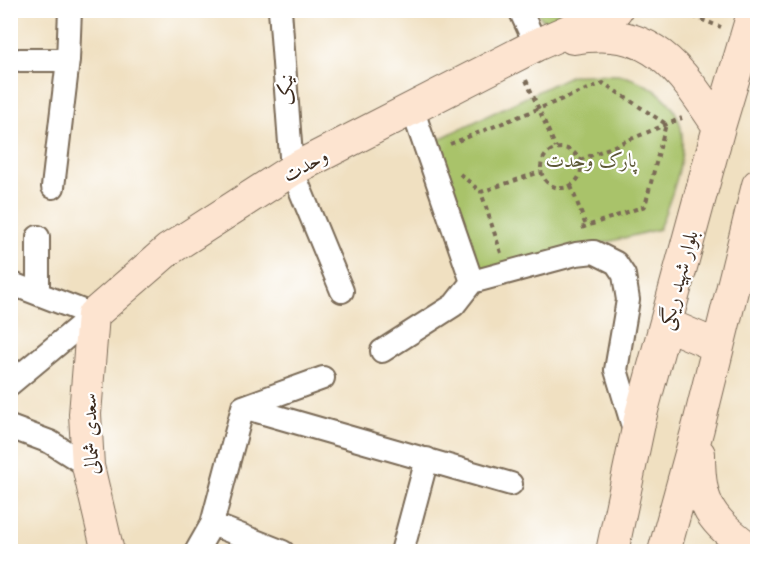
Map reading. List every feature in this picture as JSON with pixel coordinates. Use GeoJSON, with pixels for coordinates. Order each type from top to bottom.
{"type":"FeatureCollection","features":[{"type":"Feature","properties":{"kind":"street"},"geometry":{"type":"LineString","coordinates":[[53,186],[68,60],[70,10]]}},
{"type":"Feature","properties":{"kind":"street","name":"نیک"},"geometry":{"type":"LineString","coordinates":[[280,10],[292,170],[342,291]]}},
{"type":"Feature","properties":{"kind":"street"},"geometry":{"type":"LineString","coordinates":[[520,10],[526,50],[610,34],[650,47],[677,67],[713,117]]}},
{"type":"Feature","properties":{"kind":"street","name":"وحدت"},"geometry":{"type":"LineString","coordinates":[[93,315],[168,250],[292,170],[526,50],[616,10]]}},
{"type":"Feature","properties":{"kind":"street","name":"بلوار شهید ریگی"},"geometry":{"type":"LineString","coordinates":[[612,552],[713,117],[751,23]]}},
{"type":"Feature","properties":{"kind":"street"},"geometry":{"type":"LineString","coordinates":[[20,60],[68,60]]}},
{"type":"Feature","properties":{"kind":"street"},"geometry":{"type":"LineString","coordinates":[[422,104],[472,282]]}},
{"type":"Feature","properties":{"kind":"street"},"geometry":{"type":"LineString","coordinates":[[664,552],[698,428],[717,346],[751,243],[758,185]]}},
{"type":"Feature","properties":{"kind":"street"},"geometry":{"type":"LineString","coordinates":[[38,237],[38,292]]}},
{"type":"Feature","properties":{"kind":"street"},"geometry":{"type":"LineString","coordinates":[[382,351],[454,304],[472,282],[576,254],[594,252],[616,262],[624,275],[628,300],[616,370],[637,437]]}},
{"type":"Feature","properties":{"kind":"street"},"geometry":{"type":"LineString","coordinates":[[10,283],[93,315],[10,384]]}},
{"type":"Feature","properties":{"kind":"street","name":"سعدی شمالی"},"geometry":{"type":"LineString","coordinates":[[93,315],[85,414],[88,466],[108,552]]}},
{"type":"Feature","properties":{"kind":"street"},"geometry":{"type":"LineString","coordinates":[[666,324],[717,346]]}},
{"type":"Feature","properties":{"kind":"street"},"geometry":{"type":"LineString","coordinates":[[243,407],[323,378]]}},
{"type":"Feature","properties":{"kind":"street"},"geometry":{"type":"LineString","coordinates":[[243,407],[511,484]]}},
{"type":"Feature","properties":{"kind":"street"},"geometry":{"type":"LineString","coordinates":[[196,552],[212,524],[243,407]]}},
{"type":"Feature","properties":{"kind":"street"},"geometry":{"type":"LineString","coordinates":[[10,427],[50,442],[88,466]]}},
{"type":"Feature","properties":{"kind":"street"},"geometry":{"type":"LineString","coordinates":[[698,428],[699,483],[708,512],[753,552]]}},
{"type":"Feature","properties":{"kind":"street"},"geometry":{"type":"LineString","coordinates":[[402,552],[427,459]]}},
{"type":"Feature","properties":{"kind":"street"},"geometry":{"type":"LineString","coordinates":[[212,524],[283,552]]}},
{"type":"Feature","properties":{"kind":"path"},"geometry":{"type":"LineString","coordinates":[[676,10],[751,23]]}},
{"type":"Feature","properties":{"kind":"path"},"geometry":{"type":"LineString","coordinates":[[526,50],[538,109],[556,148]]}},
{"type":"Feature","properties":{"kind":"path"},"geometry":{"type":"LineString","coordinates":[[422,104],[451,145],[603,83],[666,124]]}},
{"type":"Feature","properties":{"kind":"path"},"geometry":{"type":"LineString","coordinates":[[580,160],[666,124],[713,117]]}},
{"type":"Feature","properties":{"kind":"path"},"geometry":{"type":"LineString","coordinates":[[575,230],[645,206],[666,124]]}},
{"type":"Feature","properties":{"kind":"path"},"geometry":{"type":"LineString","coordinates":[[556,148],[565,148],[575,152],[580,160],[582,170],[579,180],[562,189],[552,187],[544,180],[540,172],[541,162],[547,153],[556,148]]}},
{"type":"Feature","properties":{"kind":"path"},"geometry":{"type":"LineString","coordinates":[[457,165],[461,175],[481,192],[501,255],[512,251]]}},
{"type":"Feature","properties":{"kind":"path"},"geometry":{"type":"LineString","coordinates":[[481,192],[540,172]]}},
{"type":"Feature","properties":{"kind":"path"},"geometry":{"type":"LineString","coordinates":[[571,186],[586,226]]}},
{"type":"Feature","properties":{"kind":"green space"},"geometry":{"type":"Polygon","coordinates":[[[536,11],[595,11],[560,23],[545,23],[536,11]]]}},
{"type":"Feature","properties":{"kind":"green space","name":"پارک وحدت"},"geometry":{"type":"Polygon","coordinates":[[[607,74],[627,77],[653,89],[670,104],[679,121],[682,141],[681,162],[659,229],[482,274],[437,140],[572,75],[607,74]]]}}]}
